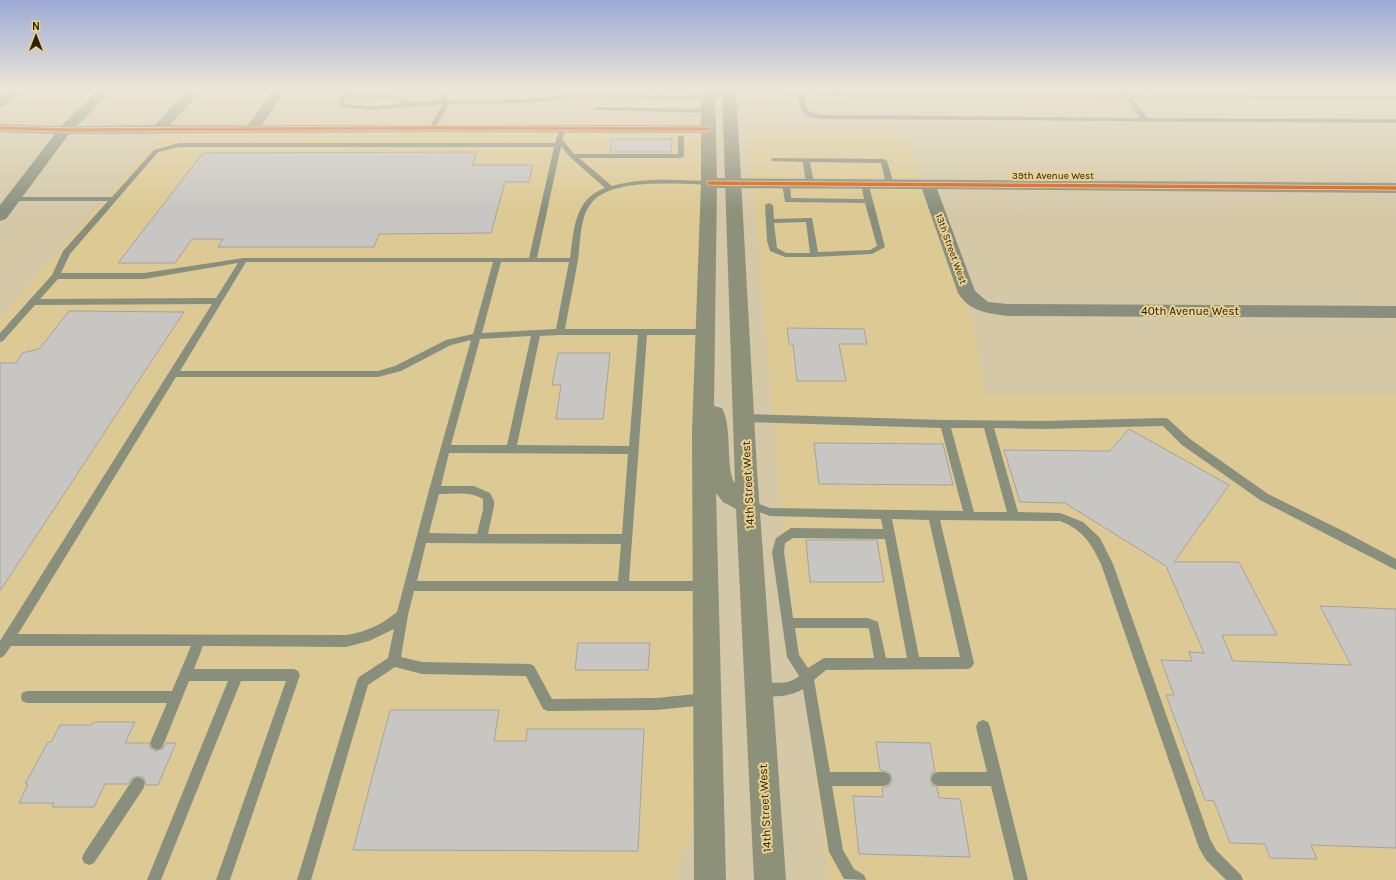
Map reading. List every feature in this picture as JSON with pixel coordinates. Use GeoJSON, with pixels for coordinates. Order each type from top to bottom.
{"type":"FeatureCollection","features":[{"type":"Feature","properties":{"kind":"main road"},"geometry":{"type":"LineString","coordinates":[[708,130],[709,183],[703,431],[704,586],[710,880]]}},
{"type":"Feature","properties":{"kind":"main road","name":"14th Street West"},"geometry":{"type":"LineString","coordinates":[[732,130],[744,418],[770,880]]}},
{"type":"Feature","properties":{"kind":"main road"},"geometry":{"type":"LineString","coordinates":[[705,365],[718,437],[720,475],[723,485],[731,494],[749,504]]}},
{"type":"Feature","properties":{"kind":"street"},"geometry":{"type":"LineString","coordinates":[[0,216],[64,130]]}},
{"type":"Feature","properties":{"kind":"street"},"geometry":{"type":"LineString","coordinates":[[461,130],[560,137],[688,130]]}},
{"type":"Feature","properties":{"kind":"street","name":"39th Avenue West"},"geometry":{"type":"LineString","coordinates":[[709,183],[1396,188]]}},
{"type":"Feature","properties":{"kind":"street","name":"13th Street West"},"geometry":{"type":"LineString","coordinates":[[928,184],[962,281],[972,300],[984,307]]}},
{"type":"Feature","properties":{"kind":"street","name":"40th Avenue West"},"geometry":{"type":"LineString","coordinates":[[984,307],[1008,310],[1396,312]]}},
{"type":"Feature","properties":{"kind":"lane"},"geometry":{"type":"LineString","coordinates":[[560,137],[572,156],[610,188]]}},
{"type":"Feature","properties":{"kind":"lane"},"geometry":{"type":"LineString","coordinates":[[0,339],[56,276],[66,254],[156,151],[179,145],[560,137]]}},
{"type":"Feature","properties":{"kind":"lane"},"geometry":{"type":"LineString","coordinates":[[532,260],[560,137]]}},
{"type":"Feature","properties":{"kind":"lane"},"geometry":{"type":"LineString","coordinates":[[681,137],[681,165]]}},
{"type":"Feature","properties":{"kind":"lane"},"geometry":{"type":"LineString","coordinates":[[572,156],[681,156]]}},
{"type":"Feature","properties":{"kind":"lane"},"geometry":{"type":"LineString","coordinates":[[773,160],[884,161],[890,184]]}},
{"type":"Feature","properties":{"kind":"lane"},"geometry":{"type":"LineString","coordinates":[[806,161],[810,184]]}},
{"type":"Feature","properties":{"kind":"lane"},"geometry":{"type":"LineString","coordinates":[[560,332],[583,209],[592,198],[610,188],[638,183],[709,183]]}},
{"type":"Feature","properties":{"kind":"lane"},"geometry":{"type":"LineString","coordinates":[[786,184],[788,200],[868,201]]}},
{"type":"Feature","properties":{"kind":"lane"},"geometry":{"type":"LineString","coordinates":[[770,205],[773,249],[786,255],[814,256],[872,252],[881,247],[868,201],[865,184]]}},
{"type":"Feature","properties":{"kind":"lane"},"geometry":{"type":"LineString","coordinates":[[12,199],[114,199]]}},
{"type":"Feature","properties":{"kind":"lane"},"geometry":{"type":"LineString","coordinates":[[770,221],[809,220],[814,256]]}},
{"type":"Feature","properties":{"kind":"lane"},"geometry":{"type":"LineString","coordinates":[[56,276],[144,276],[244,260],[574,260]]}},
{"type":"Feature","properties":{"kind":"lane"},"geometry":{"type":"LineString","coordinates":[[0,652],[244,260]]}},
{"type":"Feature","properties":{"kind":"lane"},"geometry":{"type":"LineString","coordinates":[[394,661],[409,586],[445,449],[498,260]]}},
{"type":"Feature","properties":{"kind":"lane"},"geometry":{"type":"LineString","coordinates":[[33,302],[218,301]]}},
{"type":"Feature","properties":{"kind":"lane"},"geometry":{"type":"LineString","coordinates":[[173,374],[378,374],[398,369],[449,342],[477,336],[560,332],[706,332]]}},
{"type":"Feature","properties":{"kind":"lane"},"geometry":{"type":"LineString","coordinates":[[623,586],[643,332]]}},
{"type":"Feature","properties":{"kind":"lane"},"geometry":{"type":"LineString","coordinates":[[511,450],[536,333]]}},
{"type":"Feature","properties":{"kind":"lane"},"geometry":{"type":"LineString","coordinates":[[744,418],[988,425],[1165,422],[1186,442],[1264,497],[1341,535],[1396,565]]}},
{"type":"Feature","properties":{"kind":"lane"},"geometry":{"type":"LineString","coordinates":[[945,424],[970,516]]}},
{"type":"Feature","properties":{"kind":"lane"},"geometry":{"type":"LineString","coordinates":[[988,425],[1014,517]]}},
{"type":"Feature","properties":{"kind":"lane"},"geometry":{"type":"LineString","coordinates":[[445,449],[634,450]]}},
{"type":"Feature","properties":{"kind":"lane"},"geometry":{"type":"LineString","coordinates":[[434,490],[474,490],[483,492],[488,496],[489,502],[482,538]]}},
{"type":"Feature","properties":{"kind":"lane"},"geometry":{"type":"LineString","coordinates":[[749,504],[770,512],[1060,517],[1079,525],[1096,541],[1107,564],[1204,844],[1211,855],[1236,880]]}},
{"type":"Feature","properties":{"kind":"lane"},"geometry":{"type":"LineString","coordinates":[[886,514],[914,663]]}},
{"type":"Feature","properties":{"kind":"lane"},"geometry":{"type":"LineString","coordinates":[[759,690],[790,689],[799,685],[815,669],[824,664],[968,663],[933,515]]}},
{"type":"Feature","properties":{"kind":"lane"},"geometry":{"type":"LineString","coordinates":[[860,880],[849,874],[836,852],[807,677],[792,657],[778,552],[780,541],[792,533],[890,534]]}},
{"type":"Feature","properties":{"kind":"lane"},"geometry":{"type":"LineString","coordinates":[[422,538],[627,539]]}},
{"type":"Feature","properties":{"kind":"lane"},"geometry":{"type":"LineString","coordinates":[[409,586],[704,586]]}},
{"type":"Feature","properties":{"kind":"lane"},"geometry":{"type":"LineString","coordinates":[[8,640],[199,642],[346,641],[360,639],[387,628],[402,615]]}},
{"type":"Feature","properties":{"kind":"lane"},"geometry":{"type":"LineString","coordinates":[[788,623],[868,623],[874,626],[881,663]]}},
{"type":"Feature","properties":{"kind":"lane"},"geometry":{"type":"LineString","coordinates":[[157,743],[199,642]]}},
{"type":"Feature","properties":{"kind":"lane"},"geometry":{"type":"LineString","coordinates":[[304,880],[363,681],[394,661],[422,668],[530,670],[548,705],[656,704],[706,699]]}},
{"type":"Feature","properties":{"kind":"lane"},"geometry":{"type":"LineString","coordinates":[[186,674],[294,675],[223,880]]}},
{"type":"Feature","properties":{"kind":"lane"},"geometry":{"type":"LineString","coordinates":[[154,880],[238,674]]}},
{"type":"Feature","properties":{"kind":"lane"},"geometry":{"type":"LineString","coordinates":[[27,697],[177,697]]}},
{"type":"Feature","properties":{"kind":"lane"},"geometry":{"type":"LineString","coordinates":[[983,727],[1021,880]]}},
{"type":"Feature","properties":{"kind":"lane"},"geometry":{"type":"LineString","coordinates":[[823,779],[884,779]]}},
{"type":"Feature","properties":{"kind":"lane"},"geometry":{"type":"LineString","coordinates":[[938,779],[996,779]]}},
{"type":"Feature","properties":{"kind":"lane"},"geometry":{"type":"LineString","coordinates":[[89,858],[138,784]]}},
{"type":"Feature","properties":{"kind":"shaded area"},"geometry":{"type":"Polygon","coordinates":[[[431,131],[702,133],[695,787],[693,832],[673,880],[0,880],[0,318],[162,133],[431,131]]]}},
{"type":"Feature","properties":{"kind":"shaded area"},"geometry":{"type":"Polygon","coordinates":[[[748,131],[905,133],[922,180],[753,179],[748,131]]]}},
{"type":"Feature","properties":{"kind":"shaded area"},"geometry":{"type":"Polygon","coordinates":[[[753,188],[923,189],[970,311],[985,394],[1396,394],[1396,880],[833,880],[828,877],[781,508],[753,188]]]}},
{"type":"Feature","properties":{"kind":"building"},"geometry":{"type":"Polygon","coordinates":[[[612,139],[672,139],[671,152],[610,152],[612,139]]]}},
{"type":"Feature","properties":{"kind":"building"},"geometry":{"type":"Polygon","coordinates":[[[477,152],[472,165],[533,165],[529,182],[505,182],[491,233],[379,234],[374,247],[218,247],[223,239],[192,239],[175,263],[118,263],[203,153],[477,152]]]}},
{"type":"Feature","properties":{"kind":"building"},"geometry":{"type":"Polygon","coordinates":[[[69,311],[184,312],[0,591],[0,363],[16,363],[22,353],[39,349],[69,311]]]}},
{"type":"Feature","properties":{"kind":"building"},"geometry":{"type":"Polygon","coordinates":[[[787,328],[864,329],[867,344],[839,344],[846,381],[797,381],[793,344],[789,344],[787,328]]]}},
{"type":"Feature","properties":{"kind":"building"},"geometry":{"type":"Polygon","coordinates":[[[558,353],[610,353],[603,419],[556,419],[561,385],[552,385],[558,353]]]}},
{"type":"Feature","properties":{"kind":"building"},"geometry":{"type":"Polygon","coordinates":[[[1129,429],[1229,485],[1174,562],[1239,562],[1277,635],[1222,635],[1233,661],[1351,665],[1320,606],[1396,609],[1396,848],[1311,845],[1317,859],[1270,858],[1265,844],[1230,843],[1214,801],[1205,800],[1166,695],[1174,695],[1161,660],[1192,661],[1189,652],[1204,653],[1166,566],[1065,503],[1020,502],[1004,450],[1110,451],[1129,429]]]}},
{"type":"Feature","properties":{"kind":"building"},"geometry":{"type":"Polygon","coordinates":[[[814,443],[943,444],[953,485],[819,484],[814,443]]]}},
{"type":"Feature","properties":{"kind":"building"},"geometry":{"type":"Polygon","coordinates":[[[806,540],[877,540],[884,582],[810,582],[806,540]]]}},
{"type":"Feature","properties":{"kind":"building"},"geometry":{"type":"Polygon","coordinates":[[[578,643],[650,643],[648,670],[575,670],[578,643]]]}},
{"type":"Feature","properties":{"kind":"building"},"geometry":{"type":"Polygon","coordinates":[[[390,710],[499,710],[494,741],[526,741],[527,729],[644,729],[638,851],[353,850],[390,710]]]}},
{"type":"Feature","properties":{"kind":"building"},"geometry":{"type":"Polygon","coordinates":[[[94,722],[135,722],[125,743],[149,743],[151,749],[156,751],[163,749],[166,743],[176,743],[158,785],[146,785],[144,778],[139,776],[132,778],[128,784],[105,784],[94,807],[52,807],[54,803],[19,803],[28,784],[25,784],[48,742],[51,742],[60,725],[92,725],[94,722]]]}},
{"type":"Feature","properties":{"kind":"building"},"geometry":{"type":"Polygon","coordinates":[[[876,742],[930,743],[935,772],[932,773],[930,780],[932,785],[937,787],[939,798],[960,799],[970,857],[859,854],[853,796],[883,797],[882,788],[890,785],[892,780],[890,773],[880,770],[876,742]]]}},
{"type":"Feature","properties":{"kind":"cycle path"},"geometry":{"type":"LineString","coordinates":[[709,183],[1396,188]]}}]}
